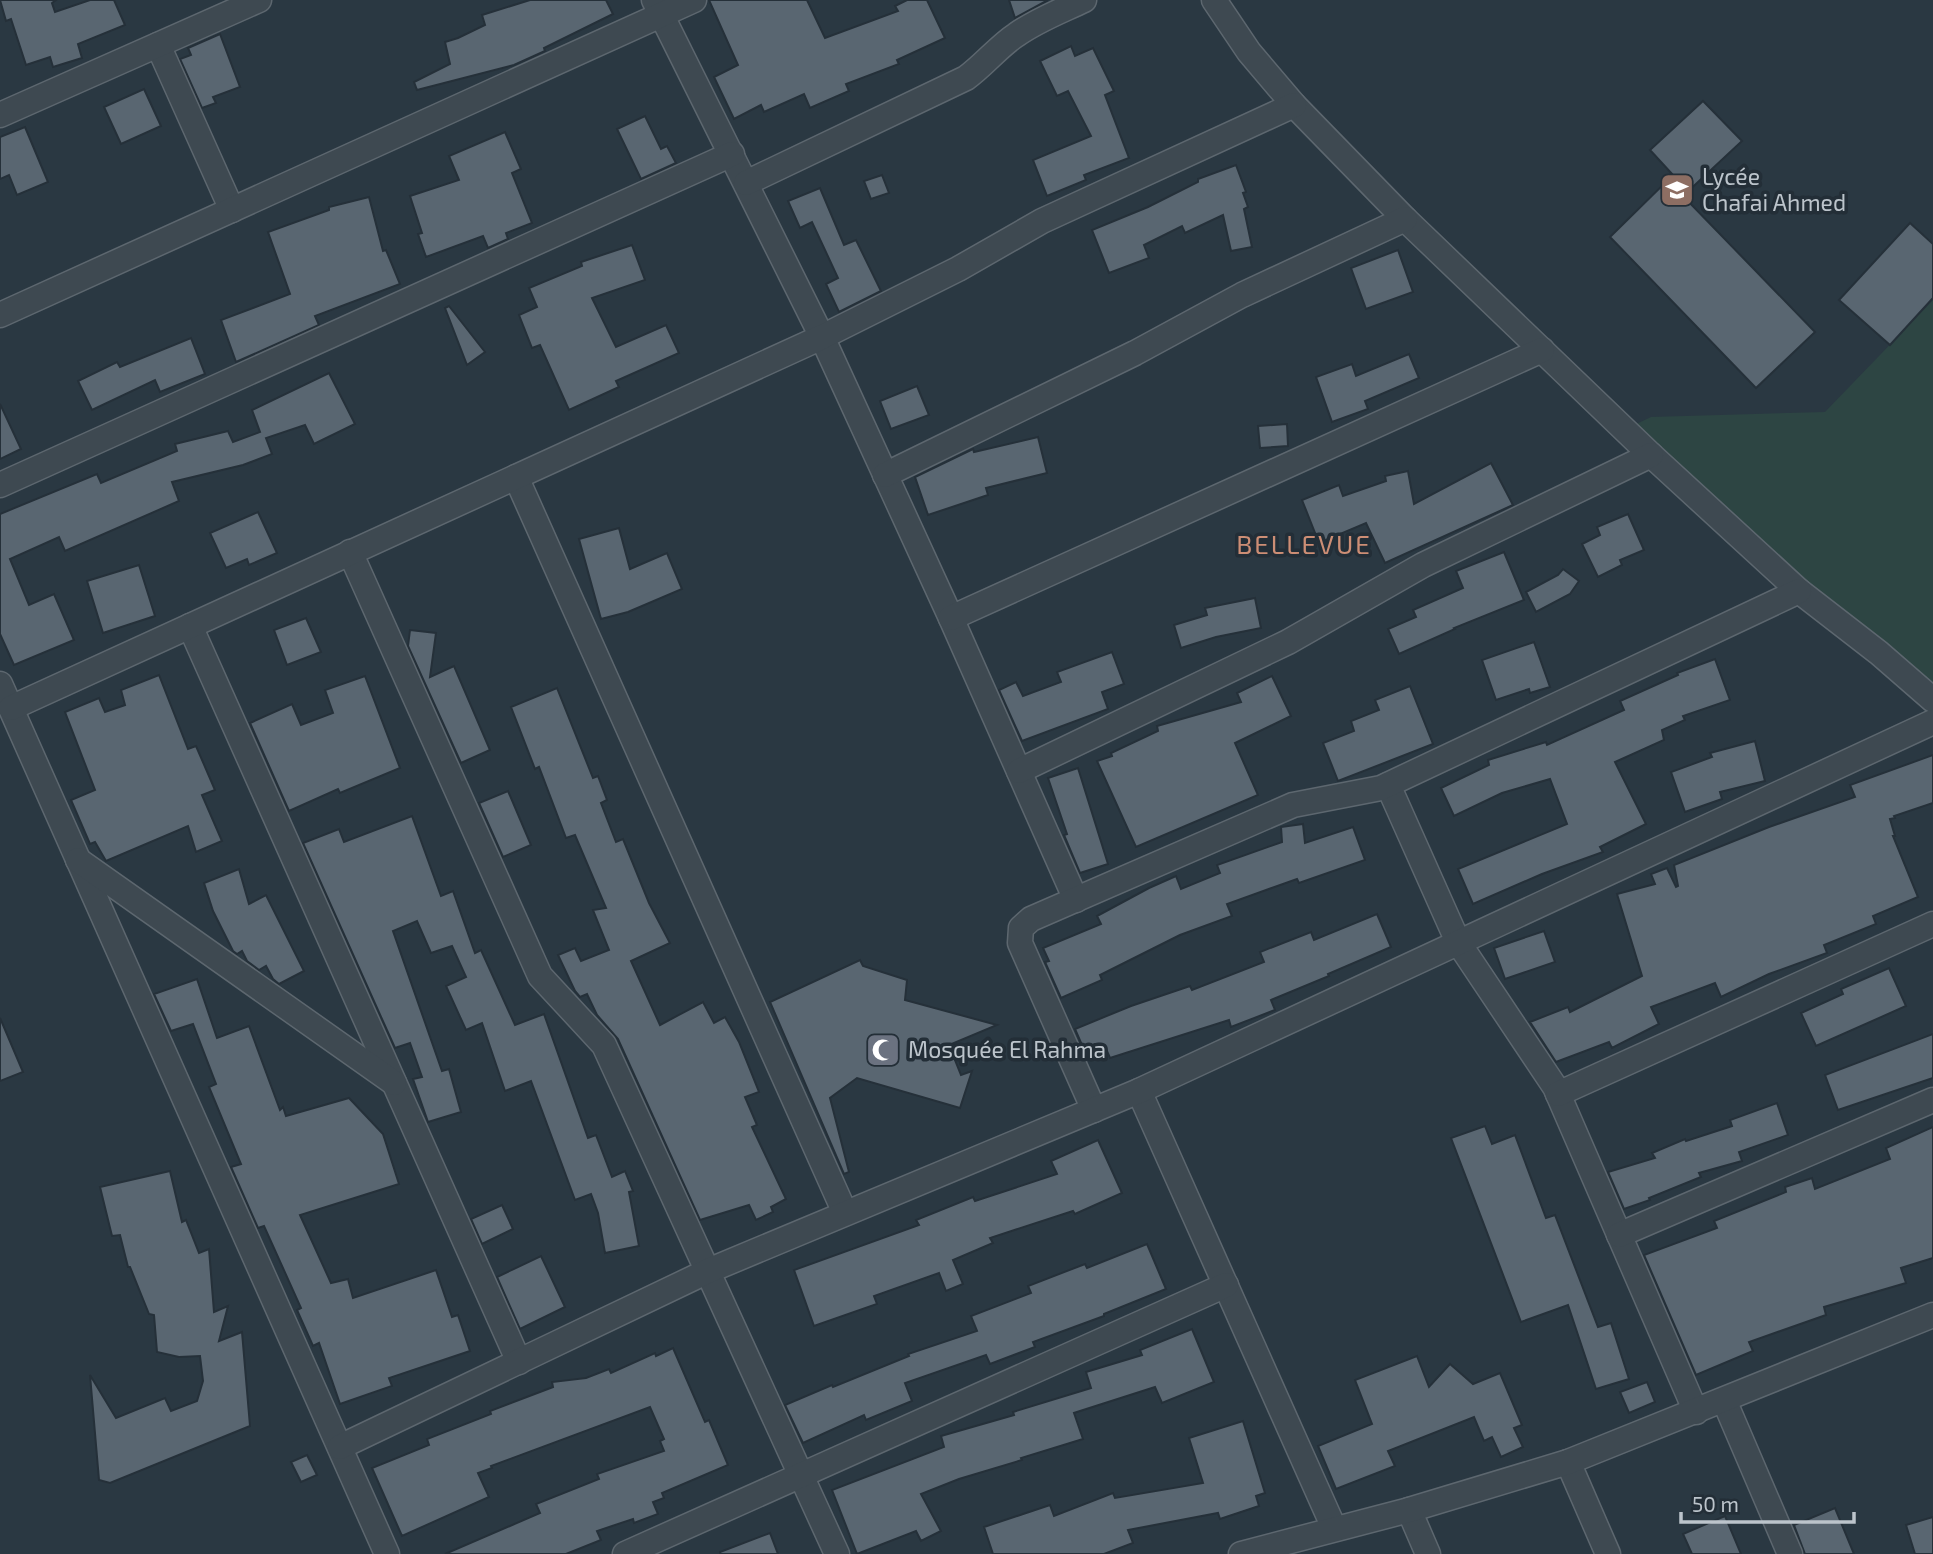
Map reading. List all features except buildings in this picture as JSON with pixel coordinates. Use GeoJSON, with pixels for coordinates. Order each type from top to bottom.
{"type":"FeatureCollection","features":[{"type":"Feature","properties":{"kind":"street"},"geometry":{"type":"LineString","coordinates":[[0,115],[259,0]]}},
{"type":"Feature","properties":{"kind":"street"},"geometry":{"type":"LineString","coordinates":[[0,314],[232,210],[658,7],[694,0]]}},
{"type":"Feature","properties":{"kind":"street"},"geometry":{"type":"LineString","coordinates":[[746,183],[966,78],[1013,36],[1084,0]]}},
{"type":"Feature","properties":{"kind":"street"},"geometry":{"type":"LineString","coordinates":[[1213,0],[1249,52],[1294,105],[1405,219],[1651,455],[1799,591],[1879,653],[1933,700]]}},
{"type":"Feature","properties":{"kind":"street"},"geometry":{"type":"LineString","coordinates":[[658,7],[821,337],[951,618],[1076,900]]}},
{"type":"Feature","properties":{"kind":"street"},"geometry":{"type":"LineString","coordinates":[[158,45],[232,210]]}},
{"type":"Feature","properties":{"kind":"street"},"geometry":{"type":"LineString","coordinates":[[10,708],[821,337],[958,270],[1042,221],[1294,105]]}},
{"type":"Feature","properties":{"kind":"street"},"geometry":{"type":"LineString","coordinates":[[0,485],[732,154]]}},
{"type":"Feature","properties":{"kind":"street"},"geometry":{"type":"LineString","coordinates":[[885,475],[1135,353],[1242,295],[1405,219]]}},
{"type":"Feature","properties":{"kind":"street"},"geometry":{"type":"LineString","coordinates":[[951,618],[1542,350]]}},
{"type":"Feature","properties":{"kind":"street"},"geometry":{"type":"LineString","coordinates":[[1019,771],[1289,642],[1423,565],[1651,455]]}},
{"type":"Feature","properties":{"kind":"street"},"geometry":{"type":"LineString","coordinates":[[516,477],[845,1213]]}},
{"type":"Feature","properties":{"kind":"street"},"geometry":{"type":"LineString","coordinates":[[350,552],[540,976],[604,1045],[836,1554]]}},
{"type":"Feature","properties":{"kind":"street"},"geometry":{"type":"LineString","coordinates":[[1094,1110],[1020,943],[1021,928],[1031,919],[1293,805],[1388,785],[1799,591]]}},
{"type":"Feature","properties":{"kind":"street"},"geometry":{"type":"LineString","coordinates":[[190,626],[519,1362]]}},
{"type":"Feature","properties":{"kind":"street"},"geometry":{"type":"LineString","coordinates":[[0,684],[387,1554]]}},
{"type":"Feature","properties":{"kind":"street"},"geometry":{"type":"LineString","coordinates":[[340,1447],[708,1271],[1139,1091],[1933,722]]}},
{"type":"Feature","properties":{"kind":"street"},"geometry":{"type":"LineString","coordinates":[[1388,785],[1458,942],[1558,1094],[1696,1412]]}},
{"type":"Feature","properties":{"kind":"street"},"geometry":{"type":"LineString","coordinates":[[78,859],[394,1083]]}},
{"type":"Feature","properties":{"kind":"street"},"geometry":{"type":"LineString","coordinates":[[1558,1094],[1933,924]]}},
{"type":"Feature","properties":{"kind":"street"},"geometry":{"type":"LineString","coordinates":[[1139,1091],[1334,1528]]}},
{"type":"Feature","properties":{"kind":"street"},"geometry":{"type":"LineString","coordinates":[[1619,1235],[1933,1100]]}},
{"type":"Feature","properties":{"kind":"street"},"geometry":{"type":"LineString","coordinates":[[625,1554],[1226,1286]]}},
{"type":"Feature","properties":{"kind":"street"},"geometry":{"type":"LineString","coordinates":[[1243,1554],[1409,1510],[1568,1462],[1933,1315]]}},
{"type":"Feature","properties":{"kind":"street"},"geometry":{"type":"LineString","coordinates":[[1724,1400],[1790,1554]]}},
{"type":"Feature","properties":{"kind":"street"},"geometry":{"type":"LineString","coordinates":[[1568,1462],[1608,1554]]}},
{"type":"Feature","properties":{"kind":"street"},"geometry":{"type":"LineString","coordinates":[[1409,1510],[1428,1554]]}},
{"type":"Feature","properties":{"kind":"green space"},"geometry":{"type":"Polygon","coordinates":[[[1933,300],[1933,700],[1624,430],[1651,417],[1825,412],[1933,300]]]}},
{"type":"Feature","properties":{"kind":"place","name":"Lycée Chafai Ahmed"},"geometry":{"type":"Point","coordinates":[1677,190]}},
{"type":"Feature","properties":{"kind":"place","name":"Mosquée El Rahma"},"geometry":{"type":"Point","coordinates":[883,1050]}},
{"type":"Feature","properties":{"kind":"district","name":"BELLEVUE"},"geometry":{"type":"Point","coordinates":[1304,545]}}]}
